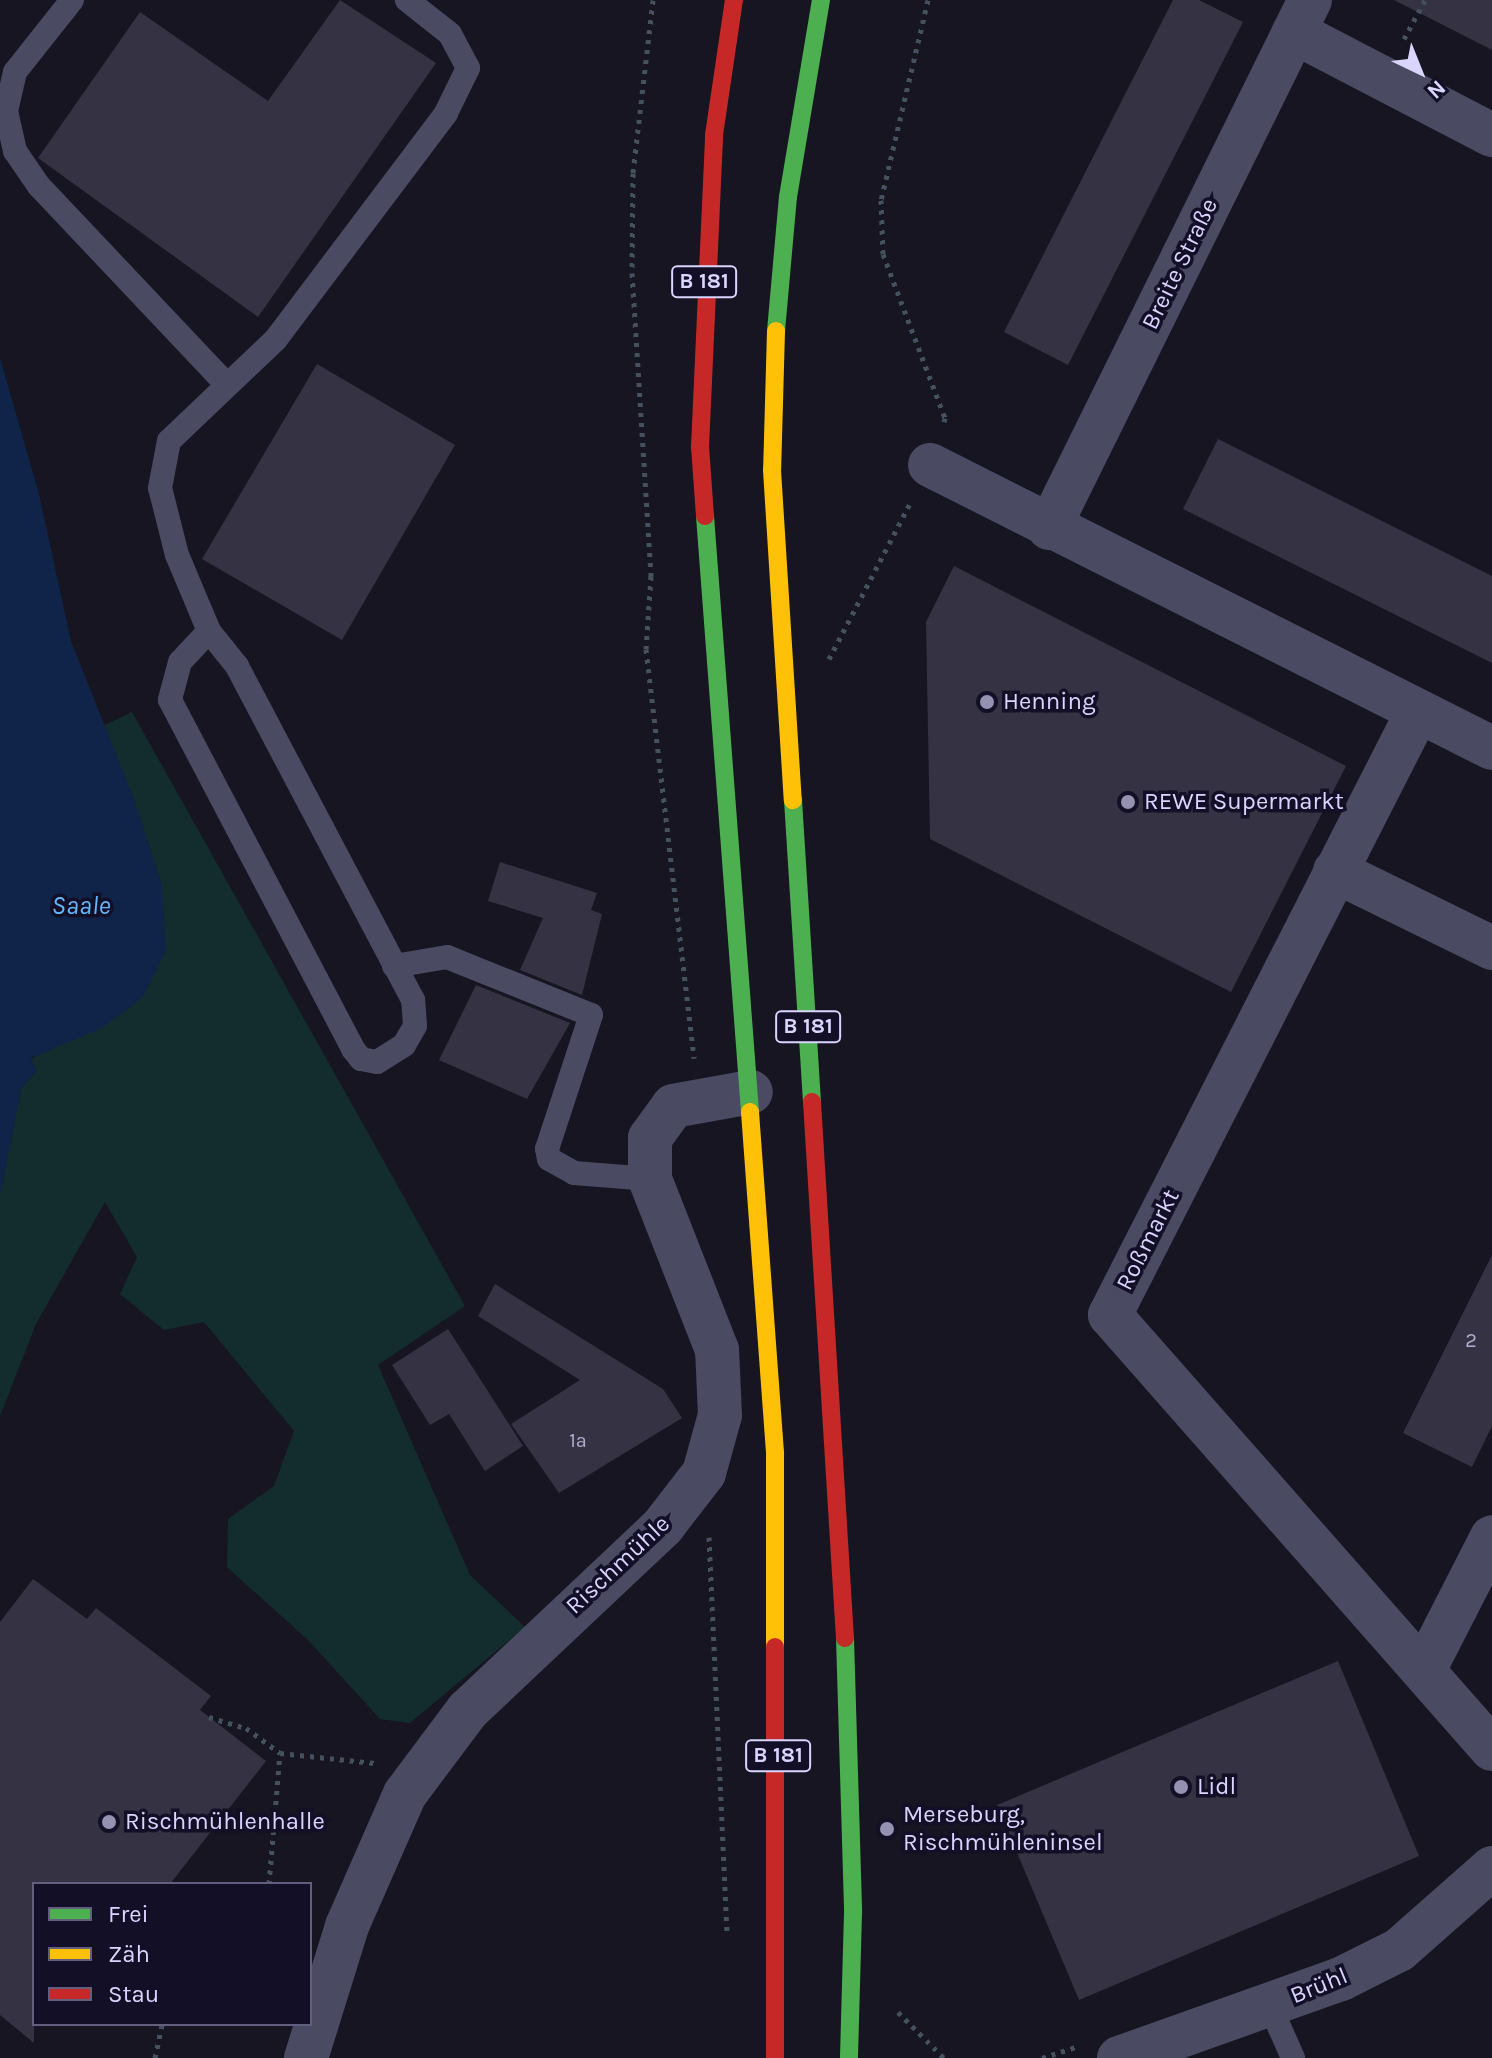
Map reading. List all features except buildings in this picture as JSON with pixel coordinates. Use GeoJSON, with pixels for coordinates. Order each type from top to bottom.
{"type":"FeatureCollection","features":[{"type":"Feature","properties":{"kind":"main road","name":"B 181"},"geometry":{"type":"LineString","coordinates":[[734,0],[714,135],[700,447],[751,1092],[775,1454],[775,2058]]}},
{"type":"Feature","properties":{"kind":"main road","name":"B 181"},"geometry":{"type":"LineString","coordinates":[[821,0],[788,197],[777,315],[772,470],[842,1574],[853,1913],[849,2058]]}},
{"type":"Feature","properties":{"kind":"street"},"geometry":{"type":"LineString","coordinates":[[1302,16],[1492,135]]}},
{"type":"Feature","properties":{"kind":"street","name":"Breite Straße"},"geometry":{"type":"LineString","coordinates":[[1049,528],[1302,16]]}},
{"type":"Feature","properties":{"kind":"street"},"geometry":{"type":"LineString","coordinates":[[930,465],[1049,528],[1492,748]]}},
{"type":"Feature","properties":{"kind":"street","name":"Roßmarkt"},"geometry":{"type":"LineString","coordinates":[[1418,711],[1110,1315],[1492,1749]]}},
{"type":"Feature","properties":{"kind":"street"},"geometry":{"type":"LineString","coordinates":[[1335,871],[1492,948]]}},
{"type":"Feature","properties":{"kind":"street","name":"Rischmühle"},"geometry":{"type":"LineString","coordinates":[[306,2058],[375,1857],[423,1768],[496,1680],[663,1526],[704,1473],[720,1415],[717,1350],[650,1179],[650,1138],[659,1120],[673,1106],[751,1092]]}},
{"type":"Feature","properties":{"kind":"street"},"geometry":{"type":"LineString","coordinates":[[1424,1670],[1492,1537]]}},
{"type":"Feature","properties":{"kind":"street","name":"Brühl"},"geometry":{"type":"LineString","coordinates":[[1119,2058],[1341,1979],[1399,1950],[1492,1868]]}},
{"type":"Feature","properties":{"kind":"lane"},"geometry":{"type":"LineString","coordinates":[[72,0],[15,72],[6,111],[15,151],[39,186],[225,383]]}},
{"type":"Feature","properties":{"kind":"lane"},"geometry":{"type":"LineString","coordinates":[[209,631],[180,662],[170,700],[361,1059],[377,1062],[404,1045],[415,1026],[413,1000],[237,666],[209,631],[177,555],[160,488],[169,441],[225,383],[276,339],[446,113],[468,68],[450,34],[407,0]]}},
{"type":"Feature","properties":{"kind":"lane"},"geometry":{"type":"LineString","coordinates":[[394,966],[447,957],[591,1015],[547,1149],[549,1159],[574,1173],[650,1179]]}},
{"type":"Feature","properties":{"kind":"lane"},"geometry":{"type":"LineString","coordinates":[[1270,2006],[1293,2058]]}},
{"type":"Feature","properties":{"kind":"path"},"geometry":{"type":"LineString","coordinates":[[653,0],[633,216],[639,425],[651,576],[646,649],[699,1099]]}},
{"type":"Feature","properties":{"kind":"path"},"geometry":{"type":"LineString","coordinates":[[928,0],[881,200],[883,254],[945,418],[930,465]]}},
{"type":"Feature","properties":{"kind":"path"},"geometry":{"type":"LineString","coordinates":[[704,1473],[717,1632],[728,1942]]}},
{"type":"Feature","properties":{"kind":"path"},"geometry":{"type":"LineString","coordinates":[[209,1717],[246,1728],[280,1753],[423,1768]]}},
{"type":"Feature","properties":{"kind":"path"},"geometry":{"type":"LineString","coordinates":[[269,1882],[280,1753]]}},
{"type":"Feature","properties":{"kind":"path"},"geometry":{"type":"LineString","coordinates":[[155,2058],[162,2026]]}},
{"type":"Feature","properties":{"kind":"green space"},"geometry":{"type":"Polygon","coordinates":[[[132,712],[465,1306],[378,1365],[470,1575],[525,1627],[410,1723],[380,1719],[308,1640],[227,1567],[228,1519],[274,1486],[294,1431],[204,1322],[164,1330],[120,1294],[137,1257],[105,1202],[36,1324],[0,1416],[0,1195],[21,1089],[36,1071],[31,1059],[46,1051],[162,886],[134,799],[102,726],[132,712]]]}},
{"type":"Feature","properties":{"kind":"water","name":"Saale"},"geometry":{"type":"Polygon","coordinates":[[[0,358],[39,494],[71,641],[134,799],[162,886],[166,950],[143,997],[102,1028],[31,1058],[36,1071],[21,1089],[0,1195],[0,358]]]}},
{"type":"Feature","properties":{"kind":"traffic: fast"},"geometry":{"type":"LineString","coordinates":[[776,331],[788,197],[821,0]]}},
{"type":"Feature","properties":{"kind":"traffic: fast"},"geometry":{"type":"LineString","coordinates":[[705,516],[750,1112]]}},
{"type":"Feature","properties":{"kind":"traffic: fast"},"geometry":{"type":"LineString","coordinates":[[793,800],[812,1102]]}},
{"type":"Feature","properties":{"kind":"traffic: fast"},"geometry":{"type":"LineString","coordinates":[[845,1638],[853,1913],[849,2058]]}},
{"type":"Feature","properties":{"kind":"traffic: slow"},"geometry":{"type":"LineString","coordinates":[[776,331],[772,470],[793,800]]}},
{"type":"Feature","properties":{"kind":"traffic: slow"},"geometry":{"type":"LineString","coordinates":[[750,1112],[775,1454],[775,1647]]}},
{"type":"Feature","properties":{"kind":"traffic: jam"},"geometry":{"type":"LineString","coordinates":[[705,516],[700,447],[714,135],[734,0]]}},
{"type":"Feature","properties":{"kind":"traffic: jam"},"geometry":{"type":"LineString","coordinates":[[812,1102],[845,1638]]}},
{"type":"Feature","properties":{"kind":"traffic: jam"},"geometry":{"type":"LineString","coordinates":[[775,1647],[775,2058]]}},
{"type":"Feature","properties":{"kind":"place","name":"Henning"},"geometry":{"type":"Point","coordinates":[987,702]}},
{"type":"Feature","properties":{"kind":"place","name":"REWE Supermarkt"},"geometry":{"type":"Point","coordinates":[1128,802]}},
{"type":"Feature","properties":{"kind":"place","name":"Lidl"},"geometry":{"type":"Point","coordinates":[1181,1787]}},
{"type":"Feature","properties":{"kind":"place","name":"Rischmühlenhalle"},"geometry":{"type":"Point","coordinates":[109,1822]}},
{"type":"Feature","properties":{"kind":"place","name":"Merseburg, Rischmühleninsel"},"geometry":{"type":"Point","coordinates":[887,1829]}}]}
